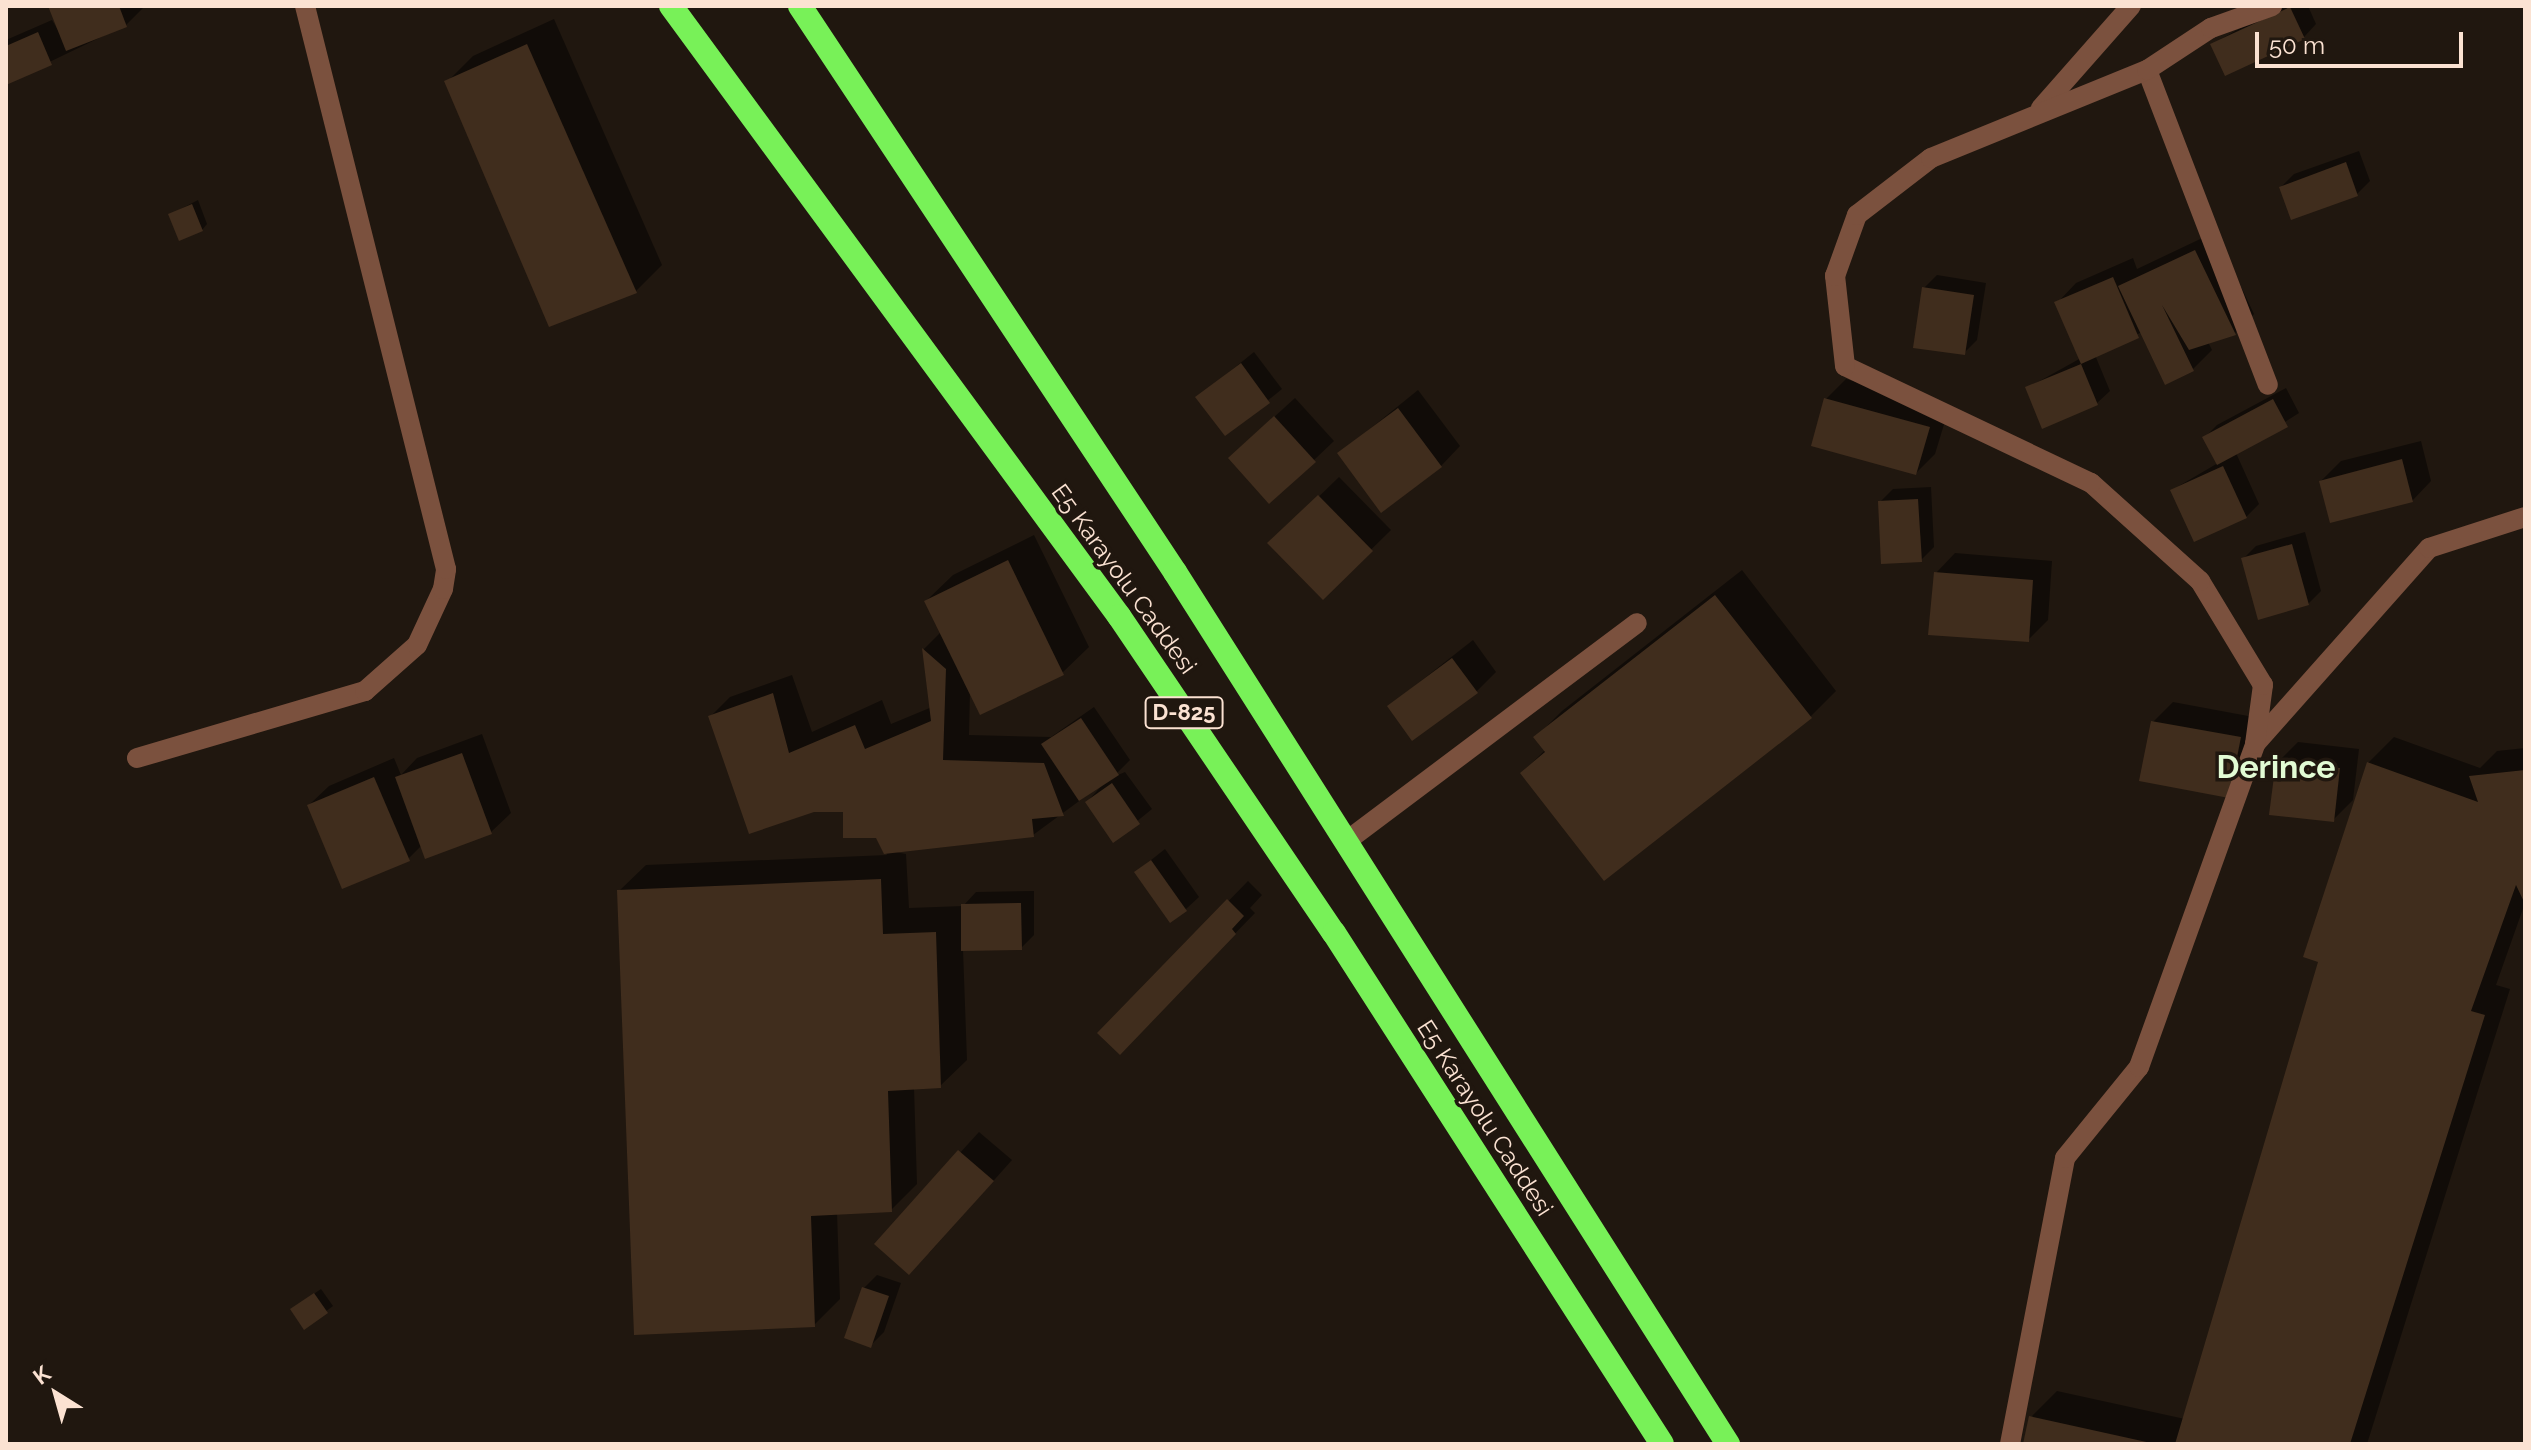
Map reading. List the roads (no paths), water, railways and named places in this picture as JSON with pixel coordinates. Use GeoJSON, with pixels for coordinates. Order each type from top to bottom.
{"type":"FeatureCollection","features":[{"type":"Feature","properties":{"kind":"highway","name":"E5 Karayolu Caddesi"},"geometry":{"type":"LineString","coordinates":[[671,6],[1119,616],[1334,933],[1662,1444]]}},
{"type":"Feature","properties":{"kind":"highway","name":"E5 Karayolu Caddesi"},"geometry":{"type":"LineString","coordinates":[[800,6],[1348,840],[1728,1444]]}},
{"type":"Feature","properties":{"kind":"street"},"geometry":{"type":"LineString","coordinates":[[137,758],[365,691],[417,645],[443,589],[446,569],[305,6]]}},
{"type":"Feature","properties":{"kind":"street"},"geometry":{"type":"LineString","coordinates":[[2038,111],[2131,6]]}},
{"type":"Feature","properties":{"kind":"street"},"geometry":{"type":"LineString","coordinates":[[2010,1444],[2065,1158],[2139,1067],[2255,744],[2263,685],[2200,581],[2091,483],[1845,366],[1838,350],[1835,276],[1857,215],[1931,158],[2038,111],[2147,70],[2211,28],[2272,6]]}},
{"type":"Feature","properties":{"kind":"street"},"geometry":{"type":"LineString","coordinates":[[2147,70],[2268,385]]}},
{"type":"Feature","properties":{"kind":"street"},"geometry":{"type":"LineString","coordinates":[[2255,744],[2429,548],[2525,517]]}},
{"type":"Feature","properties":{"kind":"street"},"geometry":{"type":"LineString","coordinates":[[1348,840],[1637,623]]}},
{"type":"Feature","properties":{"kind":"district","name":"Derince"},"geometry":{"type":"Point","coordinates":[2276,767]}}]}
